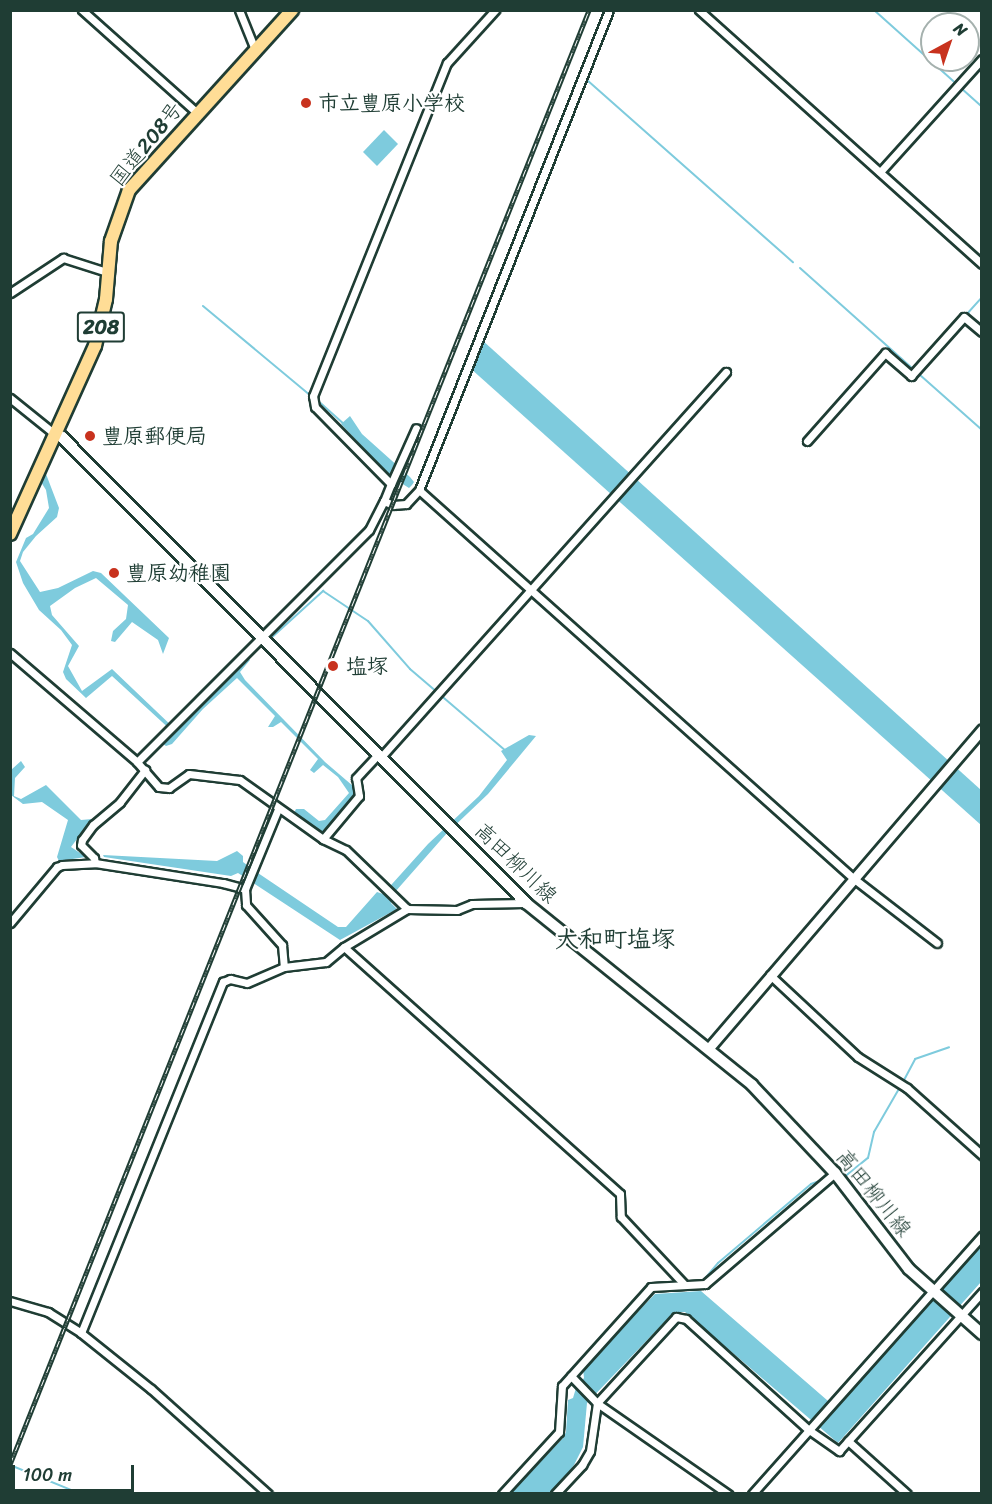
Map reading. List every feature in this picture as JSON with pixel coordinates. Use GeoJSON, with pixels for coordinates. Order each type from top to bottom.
{"type":"FeatureCollection","features":[{"type":"Feature","properties":{"kind":"highway","name":"国道208号"},"geometry":{"type":"LineString","coordinates":[[10,534],[95,345],[106,299],[111,241],[129,190],[292,10]]}},
{"type":"Feature","properties":{"kind":"main road","name":"高田柳川線"},"geometry":{"type":"LineString","coordinates":[[56,435],[62,437],[261,640],[526,903],[752,1085],[835,1173],[909,1269],[981,1334]]}},
{"type":"Feature","properties":{"kind":"street"},"geometry":{"type":"LineString","coordinates":[[82,10],[191,119]]}},
{"type":"Feature","properties":{"kind":"street"},"geometry":{"type":"LineString","coordinates":[[239,10],[256,52]]}},
{"type":"Feature","properties":{"kind":"street"},"geometry":{"type":"LineString","coordinates":[[391,484],[315,407],[314,396],[447,63],[495,10]]}},
{"type":"Feature","properties":{"kind":"street"},"geometry":{"type":"LineString","coordinates":[[384,501],[393,505],[406,504],[418,490],[609,10]]}},
{"type":"Feature","properties":{"kind":"street"},"geometry":{"type":"LineString","coordinates":[[699,10],[981,264]]}},
{"type":"Feature","properties":{"kind":"street"},"geometry":{"type":"LineString","coordinates":[[880,172],[981,59]]}},
{"type":"Feature","properties":{"kind":"street"},"geometry":{"type":"LineString","coordinates":[[10,293],[63,258],[107,272]]}},
{"type":"Feature","properties":{"kind":"street"},"geometry":{"type":"LineString","coordinates":[[807,441],[885,353],[911,376],[963,317],[981,332]]}},
{"type":"Feature","properties":{"kind":"street"},"geometry":{"type":"LineString","coordinates":[[322,839],[359,796],[356,778],[379,756],[531,590],[726,372]]}},
{"type":"Feature","properties":{"kind":"street"},"geometry":{"type":"LineString","coordinates":[[10,398],[56,435]]}},
{"type":"Feature","properties":{"kind":"street"},"geometry":{"type":"LineString","coordinates":[[137,762],[369,530],[416,428]]}},
{"type":"Feature","properties":{"kind":"street"},"geometry":{"type":"LineString","coordinates":[[418,490],[853,878],[937,943]]}},
{"type":"Feature","properties":{"kind":"street"},"geometry":{"type":"LineString","coordinates":[[10,653],[137,762],[164,789],[189,774],[240,780],[322,839],[346,850],[407,909]]}},
{"type":"Feature","properties":{"kind":"street"},"geometry":{"type":"LineString","coordinates":[[708,1049],[981,729]]}},
{"type":"Feature","properties":{"kind":"street"},"geometry":{"type":"LineString","coordinates":[[95,863],[94,858],[81,845],[82,840],[93,825],[120,802],[145,770]]}},
{"type":"Feature","properties":{"kind":"street"},"geometry":{"type":"LineString","coordinates":[[278,809],[245,889],[246,905],[282,945],[284,967]]}},
{"type":"Feature","properties":{"kind":"street"},"geometry":{"type":"LineString","coordinates":[[10,923],[57,867],[95,863],[224,882],[245,889]]}},
{"type":"Feature","properties":{"kind":"street"},"geometry":{"type":"LineString","coordinates":[[81,1333],[223,982],[230,979],[247,983],[284,967],[318,965],[326,962],[344,947],[407,909],[457,910],[472,904],[526,903]]}},
{"type":"Feature","properties":{"kind":"street"},"geometry":{"type":"LineString","coordinates":[[344,947],[620,1194],[621,1216],[684,1284]]}},
{"type":"Feature","properties":{"kind":"street"},"geometry":{"type":"LineString","coordinates":[[770,975],[858,1057],[907,1088],[981,1155]]}},
{"type":"Feature","properties":{"kind":"street"},"geometry":{"type":"LineString","coordinates":[[502,1494],[559,1432],[562,1386],[651,1287],[705,1284],[835,1173]]}},
{"type":"Feature","properties":{"kind":"street"},"geometry":{"type":"LineString","coordinates":[[752,1494],[933,1293],[981,1236]]}},
{"type":"Feature","properties":{"kind":"street"},"geometry":{"type":"LineString","coordinates":[[555,1494],[582,1465],[590,1451],[597,1403],[676,1317],[686,1319],[809,1430],[839,1451],[959,1313],[981,1292]]}},
{"type":"Feature","properties":{"kind":"street"},"geometry":{"type":"LineString","coordinates":[[10,1301],[48,1312],[81,1333],[140,1380],[268,1494]]}},
{"type":"Feature","properties":{"kind":"street"},"geometry":{"type":"LineString","coordinates":[[571,1376],[597,1403],[728,1494]]}},
{"type":"Feature","properties":{"kind":"street"},"geometry":{"type":"LineString","coordinates":[[848,1441],[907,1494]]}},
{"type":"Feature","properties":{"kind":"water"},"geometry":{"type":"Polygon","coordinates":[[[384,130],[398,144],[377,166],[363,152],[384,130]]]}},
{"type":"Feature","properties":{"kind":"water"},"geometry":{"type":"Polygon","coordinates":[[[482,340],[981,790],[981,825],[470,368],[482,340]]]}},
{"type":"Feature","properties":{"kind":"water"},"geometry":{"type":"Polygon","coordinates":[[[350,416],[362,434],[410,477],[414,482],[409,488],[390,476],[341,424],[350,416]]]}},
{"type":"Feature","properties":{"kind":"water"},"geometry":{"type":"Polygon","coordinates":[[[46,474],[59,508],[57,517],[36,536],[23,552],[20,561],[40,592],[58,588],[93,571],[101,573],[169,638],[163,654],[158,640],[132,622],[115,642],[111,641],[113,631],[126,619],[128,605],[96,578],[75,588],[50,606],[52,615],[79,646],[68,666],[82,691],[112,669],[176,730],[247,657],[250,660],[240,672],[245,680],[325,762],[353,786],[355,794],[322,834],[294,813],[296,809],[304,809],[319,821],[325,820],[349,793],[338,777],[323,765],[314,773],[310,770],[318,759],[281,722],[268,727],[275,716],[237,678],[203,709],[172,744],[166,746],[163,744],[174,733],[112,676],[86,698],[66,679],[63,672],[72,645],[61,630],[39,610],[23,583],[16,562],[26,538],[33,534],[49,508],[46,490],[41,482],[46,474]]]}},
{"type":"Feature","properties":{"kind":"water"},"geometry":{"type":"Polygon","coordinates":[[[529,735],[536,736],[488,794],[447,833],[395,892],[391,903],[397,909],[340,940],[238,873],[231,876],[104,857],[103,855],[217,861],[237,851],[243,856],[243,862],[255,871],[338,927],[346,927],[377,892],[383,894],[428,844],[479,796],[507,760],[501,751],[529,735]]]}},
{"type":"Feature","properties":{"kind":"water"},"geometry":{"type":"Polygon","coordinates":[[[21,761],[25,767],[15,778],[14,796],[21,799],[46,785],[81,820],[92,819],[71,847],[86,857],[59,861],[57,857],[68,820],[42,802],[23,804],[11,795],[11,770],[21,761]]]}},
{"type":"Feature","properties":{"kind":"water"},"geometry":{"type":"Polygon","coordinates":[[[981,1243],[981,1282],[838,1443],[685,1312],[674,1312],[587,1403],[583,1447],[564,1478],[549,1493],[510,1494],[563,1438],[566,1432],[568,1400],[573,1398],[576,1388],[584,1378],[583,1368],[655,1294],[701,1291],[835,1407],[981,1243]]]}},
{"type":"Feature","properties":{"kind":"waterway"},"geometry":{"type":"LineString","coordinates":[[874,10],[982,107]]}},
{"type":"Feature","properties":{"kind":"waterway"},"geometry":{"type":"LineString","coordinates":[[587,80],[793,262]]}},
{"type":"Feature","properties":{"kind":"waterway"},"geometry":{"type":"LineString","coordinates":[[800,268],[913,369]]}},
{"type":"Feature","properties":{"kind":"waterway"},"geometry":{"type":"LineString","coordinates":[[966,315],[982,297]]}},
{"type":"Feature","properties":{"kind":"waterway"},"geometry":{"type":"LineString","coordinates":[[203,306],[311,396]]}},
{"type":"Feature","properties":{"kind":"waterway"},"geometry":{"type":"LineString","coordinates":[[919,374],[965,321]]}},
{"type":"Feature","properties":{"kind":"waterway"},"geometry":{"type":"LineString","coordinates":[[920,375],[982,430]]}},
{"type":"Feature","properties":{"kind":"waterway"},"geometry":{"type":"LineString","coordinates":[[316,399],[343,423]]}},
{"type":"Feature","properties":{"kind":"waterway"},"geometry":{"type":"LineString","coordinates":[[270,639],[323,591],[368,621],[410,669],[505,750]]}},
{"type":"Feature","properties":{"kind":"waterway"},"geometry":{"type":"LineString","coordinates":[[903,1082],[915,1059],[949,1047]]}},
{"type":"Feature","properties":{"kind":"waterway"},"geometry":{"type":"LineString","coordinates":[[843,1178],[868,1158],[874,1132],[900,1087]]}},
{"type":"Feature","properties":{"kind":"waterway"},"geometry":{"type":"LineString","coordinates":[[702,1282],[718,1263],[811,1184],[825,1179]]}},
{"type":"Feature","properties":{"kind":"waterway"},"geometry":{"type":"LineString","coordinates":[[10,1465],[81,1494]]}},
{"type":"Feature","properties":{"kind":"railway"},"geometry":{"type":"LineString","coordinates":[[10,1464],[589,10]]}},
{"type":"Feature","properties":{"kind":"place","name":"市立豊原小学校"},"geometry":{"type":"Point","coordinates":[306,103]}},
{"type":"Feature","properties":{"kind":"place","name":"豊原郵便局"},"geometry":{"type":"Point","coordinates":[90,436]}},
{"type":"Feature","properties":{"kind":"place","name":"豊原幼稚園"},"geometry":{"type":"Point","coordinates":[114,573]}},
{"type":"Feature","properties":{"kind":"place","name":"塩塚"},"geometry":{"type":"Point","coordinates":[333,666]}},
{"type":"Feature","properties":{"kind":"district","name":"大和町塩塚"},"geometry":{"type":"Point","coordinates":[615,940]}}]}
